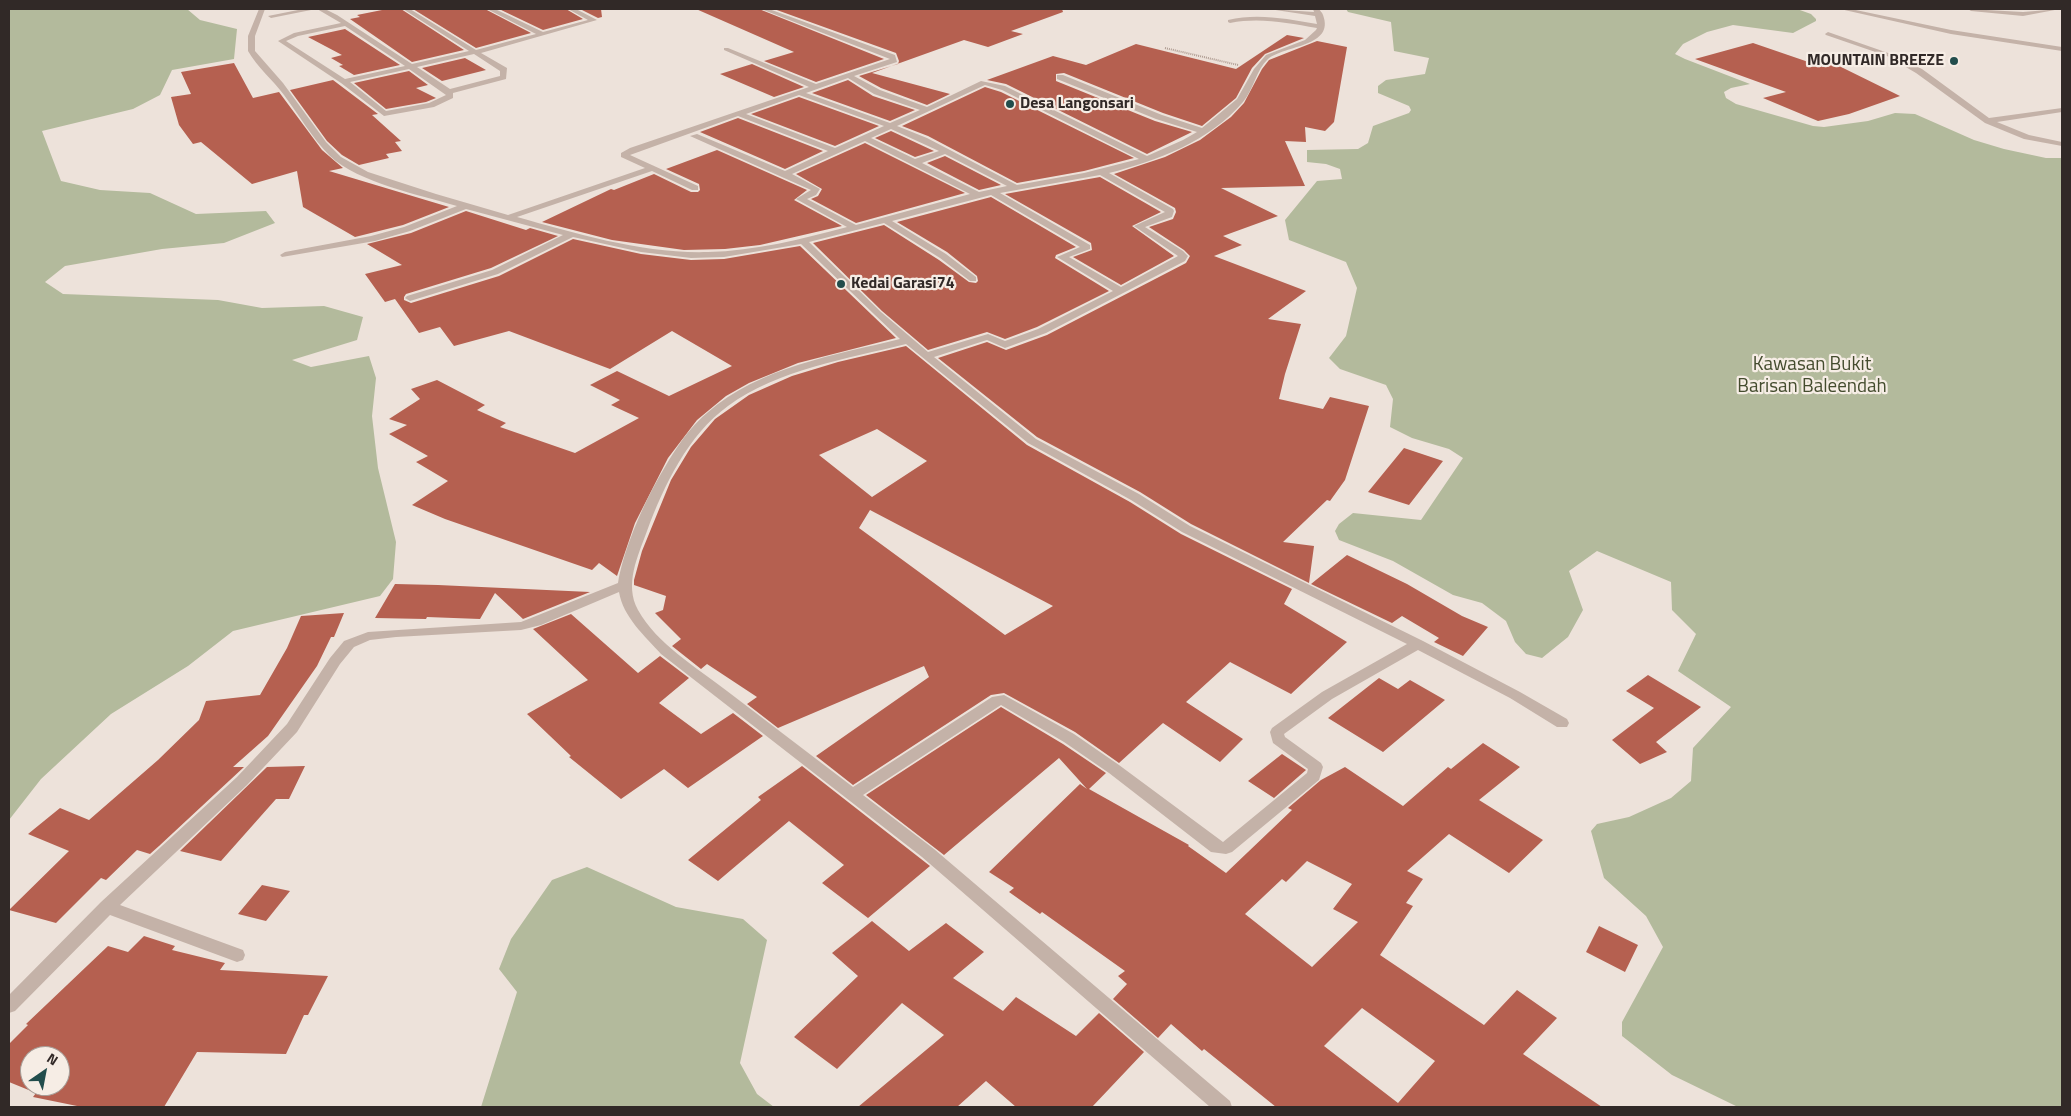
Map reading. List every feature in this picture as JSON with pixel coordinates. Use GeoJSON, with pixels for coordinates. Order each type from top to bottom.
{"type":"FeatureCollection","features":[{"type":"Feature","properties":{"kind":"street"},"geometry":{"type":"LineString","coordinates":[[262,9],[250,41],[252,54],[277,80],[326,148],[344,163],[373,177],[507,218],[656,253],[701,256],[727,254],[804,242],[978,195],[1083,177],[1146,159],[1186,142],[1230,110],[1245,95],[1256,70],[1268,56],[1316,36],[1322,26],[1318,12],[1272,9]]}},
{"type":"Feature","properties":{"kind":"street"},"geometry":{"type":"LineString","coordinates":[[271,16],[313,9]]}},
{"type":"Feature","properties":{"kind":"street"},"geometry":{"type":"LineString","coordinates":[[320,9],[335,16],[449,92],[503,77],[504,70],[406,9]]}},
{"type":"Feature","properties":{"kind":"street"},"geometry":{"type":"LineString","coordinates":[[490,9],[542,34]]}},
{"type":"Feature","properties":{"kind":"street"},"geometry":{"type":"LineString","coordinates":[[344,81],[476,52],[594,20],[570,9]]}},
{"type":"Feature","properties":{"kind":"street"},"geometry":{"type":"LineString","coordinates":[[695,188],[624,155],[633,150],[891,62],[894,58],[764,9]]}},
{"type":"Feature","properties":{"kind":"street"},"geometry":{"type":"LineString","coordinates":[[1843,9],[1951,32],[2062,49]]}},
{"type":"Feature","properties":{"kind":"street"},"geometry":{"type":"LineString","coordinates":[[1971,9],[2023,14],[2057,9]]}},
{"type":"Feature","properties":{"kind":"street"},"geometry":{"type":"LineString","coordinates":[[1230,21],[1244,17],[1256,17],[1322,26]]}},
{"type":"Feature","properties":{"kind":"street"},"geometry":{"type":"LineString","coordinates":[[345,24],[296,34],[281,41],[344,81],[384,114],[431,105],[450,96],[449,92]]}},
{"type":"Feature","properties":{"kind":"street"},"geometry":{"type":"LineString","coordinates":[[1828,34],[1889,55],[1919,71],[1988,121],[2027,136],[2062,144]]}},
{"type":"Feature","properties":{"kind":"street"},"geometry":{"type":"LineString","coordinates":[[726,49],[816,88]]}},
{"type":"Feature","properties":{"kind":"street"},"geometry":{"type":"LineString","coordinates":[[850,76],[876,92],[926,109]]}},
{"type":"Feature","properties":{"kind":"street"},"geometry":{"type":"LineString","coordinates":[[1060,77],[1159,117],[1202,131]]}},
{"type":"Feature","properties":{"kind":"street"},"geometry":{"type":"LineString","coordinates":[[785,174],[837,152],[979,84],[991,83],[1005,88],[1146,159]]}},
{"type":"Feature","properties":{"kind":"street"},"geometry":{"type":"LineString","coordinates":[[800,93],[890,126],[946,151],[1017,188]]}},
{"type":"Feature","properties":{"kind":"street"},"geometry":{"type":"LineString","coordinates":[[1988,121],[2062,110]]}},
{"type":"Feature","properties":{"kind":"street"},"geometry":{"type":"LineString","coordinates":[[738,114],[837,152]]}},
{"type":"Feature","properties":{"kind":"street"},"geometry":{"type":"LineString","coordinates":[[694,136],[816,189],[813,193],[801,198],[802,200],[855,228]]}},
{"type":"Feature","properties":{"kind":"street"},"geometry":{"type":"LineString","coordinates":[[865,138],[916,162],[978,195]]}},
{"type":"Feature","properties":{"kind":"street"},"geometry":{"type":"LineString","coordinates":[[916,162],[946,151]]}},
{"type":"Feature","properties":{"kind":"street"},"geometry":{"type":"LineString","coordinates":[[507,218],[652,168]]}},
{"type":"Feature","properties":{"kind":"street"},"geometry":{"type":"LineString","coordinates":[[926,356],[988,337],[1005,345],[1042,331],[1182,259],[1183,256],[1138,226],[1169,215],[1170,210],[1102,172]]}},
{"type":"Feature","properties":{"kind":"street"},"geometry":{"type":"LineString","coordinates":[[992,192],[1084,245],[1087,248],[1062,257],[1121,291]]}},
{"type":"Feature","properties":{"kind":"street"},"geometry":{"type":"LineString","coordinates":[[285,255],[372,239],[407,229],[465,206]]}},
{"type":"Feature","properties":{"kind":"street"},"geometry":{"type":"LineString","coordinates":[[885,220],[943,256],[973,279]]}},
{"type":"Feature","properties":{"kind":"street"},"geometry":{"type":"LineString","coordinates":[[410,298],[495,272],[521,261],[572,234]]}},
{"type":"Feature","properties":{"kind":"street"},"geometry":{"type":"LineString","coordinates":[[804,242],[926,356],[1032,441],[1134,497],[1186,529],[1418,644],[1515,695],[1562,723]]}},
{"type":"Feature","properties":{"kind":"street"},"geometry":{"type":"LineString","coordinates":[[908,340],[806,367],[783,376],[725,403],[698,426],[666,475],[637,537],[624,585],[630,611],[666,650],[928,853],[1223,1107]]}},
{"type":"Feature","properties":{"kind":"street"},"geometry":{"type":"LineString","coordinates":[[9,1006],[107,907],[242,781],[292,728],[335,661],[349,644],[368,636],[396,633],[521,626],[624,585]]}},
{"type":"Feature","properties":{"kind":"street"},"geometry":{"type":"LineString","coordinates":[[852,794],[997,700],[1004,700],[1069,738],[1114,769],[1218,848],[1226,848],[1314,776],[1316,767],[1278,739],[1277,732],[1291,720],[1362,675],[1418,644]]}},
{"type":"Feature","properties":{"kind":"street"},"geometry":{"type":"LineString","coordinates":[[107,907],[237,955]]}},
{"type":"Feature","properties":{"kind":"path"},"geometry":{"type":"LineString","coordinates":[[1165,48],[1256,70]]}},
{"type":"Feature","properties":{"kind":"green space"},"geometry":{"type":"Polygon","coordinates":[[[9,9],[187,9],[200,20],[237,29],[234,59],[172,70],[160,95],[133,109],[42,131],[61,181],[100,190],[150,193],[196,214],[266,211],[275,223],[224,243],[162,249],[65,266],[45,282],[63,294],[218,300],[262,308],[324,306],[363,317],[357,340],[292,360],[311,367],[369,356],[376,378],[372,416],[378,468],[396,542],[393,579],[380,596],[233,631],[188,666],[111,714],[41,779],[9,820],[9,9]]]}},
{"type":"Feature","properties":{"kind":"green space","name":"Kawasan Bukit Barisan Baleendah"},"geometry":{"type":"Polygon","coordinates":[[[1346,9],[1797,9],[1811,14],[1816,21],[1793,33],[1733,25],[1707,32],[1683,44],[1675,54],[1750,84],[1731,88],[1724,92],[1726,98],[1736,104],[1813,126],[1824,127],[1868,121],[1895,113],[1915,114],[1974,140],[2004,149],[2046,158],[2062,158],[2062,1107],[1738,1107],[1672,1075],[1622,1036],[1622,1022],[1663,947],[1646,916],[1604,878],[1591,831],[1597,824],[1629,817],[1671,798],[1691,781],[1693,748],[1731,707],[1678,671],[1696,634],[1672,610],[1671,582],[1597,551],[1569,571],[1583,610],[1568,637],[1542,658],[1526,654],[1515,642],[1506,621],[1482,603],[1453,595],[1393,561],[1339,540],[1335,531],[1339,524],[1353,513],[1421,520],[1463,458],[1449,449],[1412,438],[1390,427],[1393,399],[1386,385],[1340,369],[1329,358],[1346,336],[1357,288],[1346,262],[1289,240],[1285,220],[1317,181],[1342,179],[1340,169],[1326,164],[1307,162],[1307,150],[1358,149],[1368,143],[1373,126],[1409,113],[1411,110],[1409,106],[1378,93],[1378,86],[1386,80],[1425,74],[1429,58],[1394,51],[1391,22],[1348,12],[1346,9]]]}},
{"type":"Feature","properties":{"kind":"green space"},"geometry":{"type":"Polygon","coordinates":[[[587,867],[676,907],[743,919],[767,940],[740,1063],[757,1094],[774,1107],[481,1107],[517,992],[499,969],[511,939],[552,880],[587,867]]]}},
{"type":"Feature","properties":{"kind":"building"},"geometry":{"type":"Polygon","coordinates":[[[387,9],[401,9],[464,50],[412,62],[350,19],[360,17],[357,15],[387,9]]]}},
{"type":"Feature","properties":{"kind":"building"},"geometry":{"type":"Polygon","coordinates":[[[413,9],[485,9],[531,33],[476,48],[413,9]]]}},
{"type":"Feature","properties":{"kind":"building"},"geometry":{"type":"Polygon","coordinates":[[[499,9],[566,9],[583,19],[543,30],[499,9]]]}},
{"type":"Feature","properties":{"kind":"building"},"geometry":{"type":"Polygon","coordinates":[[[580,9],[601,9],[602,17],[598,18],[580,9]]]}},
{"type":"Feature","properties":{"kind":"building"},"geometry":{"type":"Polygon","coordinates":[[[696,9],[759,9],[884,59],[816,82],[764,61],[794,52],[696,9]]]}},
{"type":"Feature","properties":{"kind":"building"},"geometry":{"type":"Polygon","coordinates":[[[774,9],[1062,9],[1063,12],[1011,31],[1023,34],[988,47],[964,40],[898,64],[899,61],[896,53],[774,9]]]}},
{"type":"Feature","properties":{"kind":"building"},"geometry":{"type":"Polygon","coordinates":[[[345,29],[400,65],[345,77],[354,75],[339,66],[343,65],[331,58],[342,55],[308,37],[345,29]]]}},
{"type":"Feature","properties":{"kind":"building"},"geometry":{"type":"Polygon","coordinates":[[[1287,35],[1304,38],[1265,54],[1252,68],[1236,98],[1202,126],[1163,113],[1064,73],[1056,74],[1056,81],[1155,121],[1192,132],[1147,154],[1006,84],[987,80],[1053,56],[1086,65],[1136,44],[1236,69],[1287,35]]]}},
{"type":"Feature","properties":{"kind":"building"},"geometry":{"type":"Polygon","coordinates":[[[1317,41],[1347,47],[1334,122],[1325,131],[1305,127],[1306,142],[1285,141],[1305,186],[1221,188],[1278,216],[1223,236],[1242,245],[1214,256],[1306,291],[1268,319],[1301,324],[1279,399],[1323,409],[1330,397],[1369,406],[1345,480],[1330,501],[1327,500],[1283,542],[1314,546],[1309,583],[1191,524],[1140,492],[1037,437],[938,358],[987,342],[1006,350],[1047,335],[1186,263],[1190,256],[1184,250],[1149,227],[1173,219],[1176,212],[1175,208],[1114,174],[1165,157],[1200,140],[1231,117],[1244,103],[1262,69],[1269,60],[1317,41]]]}},
{"type":"Feature","properties":{"kind":"building"},"geometry":{"type":"Polygon","coordinates":[[[1753,43],[1823,67],[1835,64],[1900,96],[1849,114],[1818,121],[1763,98],[1786,92],[1695,59],[1753,43]]]}},
{"type":"Feature","properties":{"kind":"building"},"geometry":{"type":"Polygon","coordinates":[[[465,58],[486,70],[442,81],[422,68],[465,58]]]}},
{"type":"Feature","properties":{"kind":"building"},"geometry":{"type":"Polygon","coordinates":[[[234,63],[253,98],[279,92],[322,150],[343,168],[329,171],[449,207],[403,225],[355,237],[303,207],[297,171],[252,184],[201,142],[193,144],[179,125],[171,97],[191,94],[181,72],[234,63]]]}},
{"type":"Feature","properties":{"kind":"building"},"geometry":{"type":"Polygon","coordinates":[[[752,64],[804,87],[774,97],[720,74],[752,64]]]}},
{"type":"Feature","properties":{"kind":"building"},"geometry":{"type":"Polygon","coordinates":[[[892,66],[872,73],[950,94],[927,105],[881,88],[859,76],[892,66]]]}},
{"type":"Feature","properties":{"kind":"building"},"geometry":{"type":"Polygon","coordinates":[[[409,71],[428,85],[416,88],[436,98],[426,102],[386,109],[354,83],[409,71]]]}},
{"type":"Feature","properties":{"kind":"building"},"geometry":{"type":"Polygon","coordinates":[[[333,80],[378,114],[372,115],[401,141],[395,142],[402,151],[386,154],[389,158],[359,165],[342,155],[327,141],[290,90],[333,80]]]}},
{"type":"Feature","properties":{"kind":"building"},"geometry":{"type":"Polygon","coordinates":[[[848,80],[873,96],[915,110],[890,121],[812,93],[848,80]]]}},
{"type":"Feature","properties":{"kind":"building"},"geometry":{"type":"Polygon","coordinates":[[[985,87],[1001,92],[1134,158],[1084,171],[1017,183],[928,136],[902,126],[985,87]]]}},
{"type":"Feature","properties":{"kind":"building"},"geometry":{"type":"Polygon","coordinates":[[[799,97],[879,126],[835,146],[751,114],[799,97]]]}},
{"type":"Feature","properties":{"kind":"building"},"geometry":{"type":"Polygon","coordinates":[[[738,118],[823,151],[785,169],[700,132],[738,118]]]}},
{"type":"Feature","properties":{"kind":"building"},"geometry":{"type":"Polygon","coordinates":[[[891,131],[934,151],[915,157],[875,138],[891,131]]]}},
{"type":"Feature","properties":{"kind":"building"},"geometry":{"type":"Polygon","coordinates":[[[865,143],[965,193],[856,223],[811,199],[818,196],[822,189],[796,174],[865,143]]]}},
{"type":"Feature","properties":{"kind":"building"},"geometry":{"type":"Polygon","coordinates":[[[717,150],[807,190],[794,200],[842,226],[760,245],[725,249],[684,250],[612,240],[542,222],[611,189],[614,190],[654,174],[691,192],[698,192],[700,190],[699,184],[666,169],[717,150]]]}},
{"type":"Feature","properties":{"kind":"building"},"geometry":{"type":"Polygon","coordinates":[[[945,156],[1001,185],[979,190],[927,163],[945,156]]]}},
{"type":"Feature","properties":{"kind":"building"},"geometry":{"type":"Polygon","coordinates":[[[1100,177],[1161,212],[1132,226],[1174,256],[1121,285],[1073,257],[1092,250],[1091,243],[1005,194],[1100,177]]]}},
{"type":"Feature","properties":{"kind":"building"},"geometry":{"type":"Polygon","coordinates":[[[991,197],[1076,247],[1056,255],[1055,258],[1109,291],[1037,327],[1005,339],[987,332],[928,350],[882,311],[813,243],[884,225],[939,260],[969,282],[976,283],[978,281],[977,276],[947,252],[897,222],[991,197]]]}},
{"type":"Feature","properties":{"kind":"building"},"geometry":{"type":"Polygon","coordinates":[[[466,211],[526,230],[530,228],[558,236],[491,268],[406,294],[404,300],[411,303],[499,276],[573,239],[641,254],[691,260],[724,259],[800,246],[896,338],[798,363],[749,383],[726,396],[697,420],[668,458],[635,523],[617,576],[599,563],[592,570],[445,519],[412,505],[448,481],[416,462],[428,456],[389,434],[407,425],[389,419],[420,399],[411,389],[437,380],[485,405],[477,410],[506,423],[500,427],[575,453],[639,418],[611,405],[620,400],[590,385],[617,371],[669,396],[732,366],[672,331],[610,369],[509,331],[454,346],[440,327],[419,333],[395,299],[385,302],[365,274],[402,265],[367,244],[411,233],[466,211]]]}},
{"type":"Feature","properties":{"kind":"building"},"geometry":{"type":"Polygon","coordinates":[[[906,346],[1027,445],[1130,502],[1181,534],[1292,589],[1284,604],[1347,642],[1291,694],[1230,662],[1186,702],[1243,739],[1220,762],[1163,723],[1119,763],[1075,732],[1004,693],[991,695],[853,785],[816,756],[929,677],[924,666],[778,728],[747,704],[757,697],[707,664],[701,669],[672,646],[681,639],[655,613],[663,610],[666,596],[634,585],[642,551],[671,480],[691,447],[715,419],[749,395],[792,376],[838,362],[906,346]],[[877,429],[819,455],[872,497],[927,461],[877,429]],[[870,510],[859,528],[1005,635],[1053,606],[870,510]]]}},
{"type":"Feature","properties":{"kind":"building"},"geometry":{"type":"Polygon","coordinates":[[[1404,448],[1443,461],[1409,505],[1368,492],[1404,448]]]}},
{"type":"Feature","properties":{"kind":"building"},"geometry":{"type":"Polygon","coordinates":[[[1347,555],[1407,584],[1462,616],[1488,627],[1463,656],[1434,642],[1439,638],[1402,616],[1392,623],[1311,584],[1347,555]]]}},
{"type":"Feature","properties":{"kind":"building"},"geometry":{"type":"Polygon","coordinates":[[[395,584],[590,592],[523,619],[495,593],[480,619],[375,618],[395,584]]]}},
{"type":"Feature","properties":{"kind":"building"},"geometry":{"type":"Polygon","coordinates":[[[344,613],[334,637],[331,637],[317,666],[268,736],[233,767],[244,767],[150,854],[137,850],[106,880],[101,878],[56,923],[9,910],[69,851],[28,834],[60,808],[89,820],[158,760],[199,720],[206,701],[260,695],[287,648],[301,616],[344,613]]]}},
{"type":"Feature","properties":{"kind":"building"},"geometry":{"type":"Polygon","coordinates":[[[571,614],[638,673],[660,656],[689,678],[659,703],[701,734],[733,713],[763,736],[688,788],[664,769],[621,799],[569,757],[571,756],[527,714],[588,680],[533,629],[571,614]]]}},
{"type":"Feature","properties":{"kind":"building"},"geometry":{"type":"Polygon","coordinates":[[[1648,675],[1701,707],[1656,742],[1667,752],[1640,764],[1612,740],[1654,708],[1626,691],[1648,675]]]}},
{"type":"Feature","properties":{"kind":"building"},"geometry":{"type":"Polygon","coordinates":[[[1379,678],[1398,689],[1410,680],[1445,700],[1383,752],[1328,718],[1379,678]]]}},
{"type":"Feature","properties":{"kind":"building"},"geometry":{"type":"Polygon","coordinates":[[[1001,707],[1063,744],[1106,773],[1089,789],[1189,845],[1226,873],[1292,810],[1288,808],[1321,780],[1345,767],[1403,806],[1448,767],[1451,769],[1483,743],[1520,767],[1479,800],[1543,840],[1509,873],[1449,834],[1407,871],[1423,879],[1406,903],[1413,906],[1380,955],[1484,1025],[1517,990],[1557,1018],[1523,1054],[1602,1107],[1276,1107],[1204,1049],[1202,1051],[1171,1024],[1158,1038],[1113,999],[1127,984],[1118,976],[1125,971],[1042,912],[1040,914],[1009,892],[1014,888],[989,872],[1080,784],[1087,789],[1059,758],[944,855],[866,795],[1001,707]],[[1307,861],[1286,882],[1282,879],[1245,914],[1312,967],[1358,922],[1333,909],[1352,884],[1307,861]],[[1362,1008],[1324,1046],[1398,1103],[1435,1061],[1362,1008]]]}},
{"type":"Feature","properties":{"kind":"building"},"geometry":{"type":"Polygon","coordinates":[[[1282,754],[1306,770],[1274,798],[1248,781],[1282,754]]]}},
{"type":"Feature","properties":{"kind":"building"},"geometry":{"type":"Polygon","coordinates":[[[305,766],[289,799],[276,799],[221,861],[180,851],[267,767],[305,766]]]}},
{"type":"Feature","properties":{"kind":"building"},"geometry":{"type":"Polygon","coordinates":[[[802,766],[930,866],[868,918],[822,883],[844,865],[789,821],[718,881],[688,860],[761,800],[758,797],[802,766]]]}},
{"type":"Feature","properties":{"kind":"building"},"geometry":{"type":"Polygon","coordinates":[[[262,885],[290,891],[266,921],[238,914],[262,885]]]}},
{"type":"Feature","properties":{"kind":"building"},"geometry":{"type":"Polygon","coordinates":[[[872,921],[909,951],[946,923],[984,952],[953,978],[1003,1011],[1016,997],[1076,1036],[1099,1013],[1144,1052],[1092,1107],[1016,1107],[986,1081],[957,1107],[858,1107],[944,1035],[902,1003],[837,1069],[794,1037],[858,976],[832,953],[872,921]]]}},
{"type":"Feature","properties":{"kind":"building"},"geometry":{"type":"Polygon","coordinates":[[[1599,926],[1638,945],[1625,972],[1586,952],[1599,926]]]}},
{"type":"Feature","properties":{"kind":"building"},"geometry":{"type":"Polygon","coordinates":[[[144,936],[175,946],[172,950],[225,963],[220,970],[328,976],[308,1015],[304,1015],[286,1054],[197,1052],[164,1107],[82,1107],[33,1097],[70,1096],[70,1046],[20,1046],[20,1086],[9,1082],[9,1044],[28,1025],[26,1024],[108,946],[128,952],[144,936]]]}},
{"type":"Feature","properties":{"kind":"place","name":"MOUNTAIN BREEZE"},"geometry":{"type":"Point","coordinates":[1954,61]}},
{"type":"Feature","properties":{"kind":"place","name":"Desa Langonsari"},"geometry":{"type":"Point","coordinates":[1010,104]}},
{"type":"Feature","properties":{"kind":"place","name":"Kedai Garasi74"},"geometry":{"type":"Point","coordinates":[841,284]}}]}
